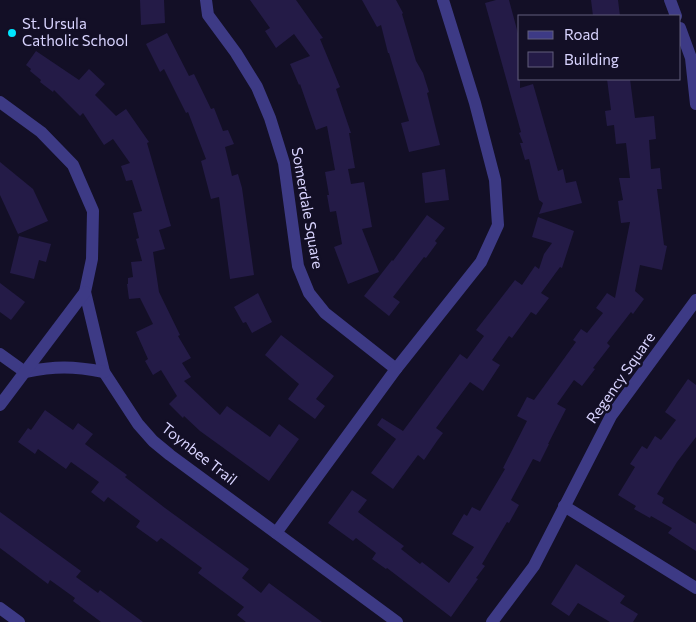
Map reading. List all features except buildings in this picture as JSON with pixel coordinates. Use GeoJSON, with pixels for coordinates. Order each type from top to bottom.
{"type":"FeatureCollection","features":[{"type":"Feature","properties":{"kind":"street","name":"Somerdale Square"},"geometry":{"type":"LineString","coordinates":[[206,0],[208,15],[236,53],[257,87],[270,118],[284,163],[298,266],[309,293],[318,306],[333,321],[396,369]]}},
{"type":"Feature","properties":{"kind":"street"},"geometry":{"type":"LineString","coordinates":[[276,533],[396,369],[481,262],[498,225],[495,180],[475,103],[443,0]]}},
{"type":"Feature","properties":{"kind":"street"},"geometry":{"type":"LineString","coordinates":[[670,0],[676,15]]}},
{"type":"Feature","properties":{"kind":"street"},"geometry":{"type":"LineString","coordinates":[[681,31],[691,58],[696,104]]}},
{"type":"Feature","properties":{"kind":"street","name":"Toynbee Trail"},"geometry":{"type":"LineString","coordinates":[[0,102],[41,132],[74,164],[93,211],[92,259],[85,292],[104,372],[138,424],[170,456],[397,622]]}},
{"type":"Feature","properties":{"kind":"street"},"geometry":{"type":"LineString","coordinates":[[0,405],[85,292]]}},
{"type":"Feature","properties":{"kind":"street","name":"Regency Square"},"geometry":{"type":"LineString","coordinates":[[492,622],[534,566],[610,416],[696,300]]}},
{"type":"Feature","properties":{"kind":"street"},"geometry":{"type":"LineString","coordinates":[[0,354],[25,372],[64,366],[104,372]]}},
{"type":"Feature","properties":{"kind":"street"},"geometry":{"type":"LineString","coordinates":[[564,506],[696,588]]}},
{"type":"Feature","properties":{"kind":"street"},"geometry":{"type":"LineString","coordinates":[[0,608],[19,622]]}},
{"type":"Feature","properties":{"kind":"place","name":"St. Ursula Catholic School"},"geometry":{"type":"Point","coordinates":[12,33]}}]}
